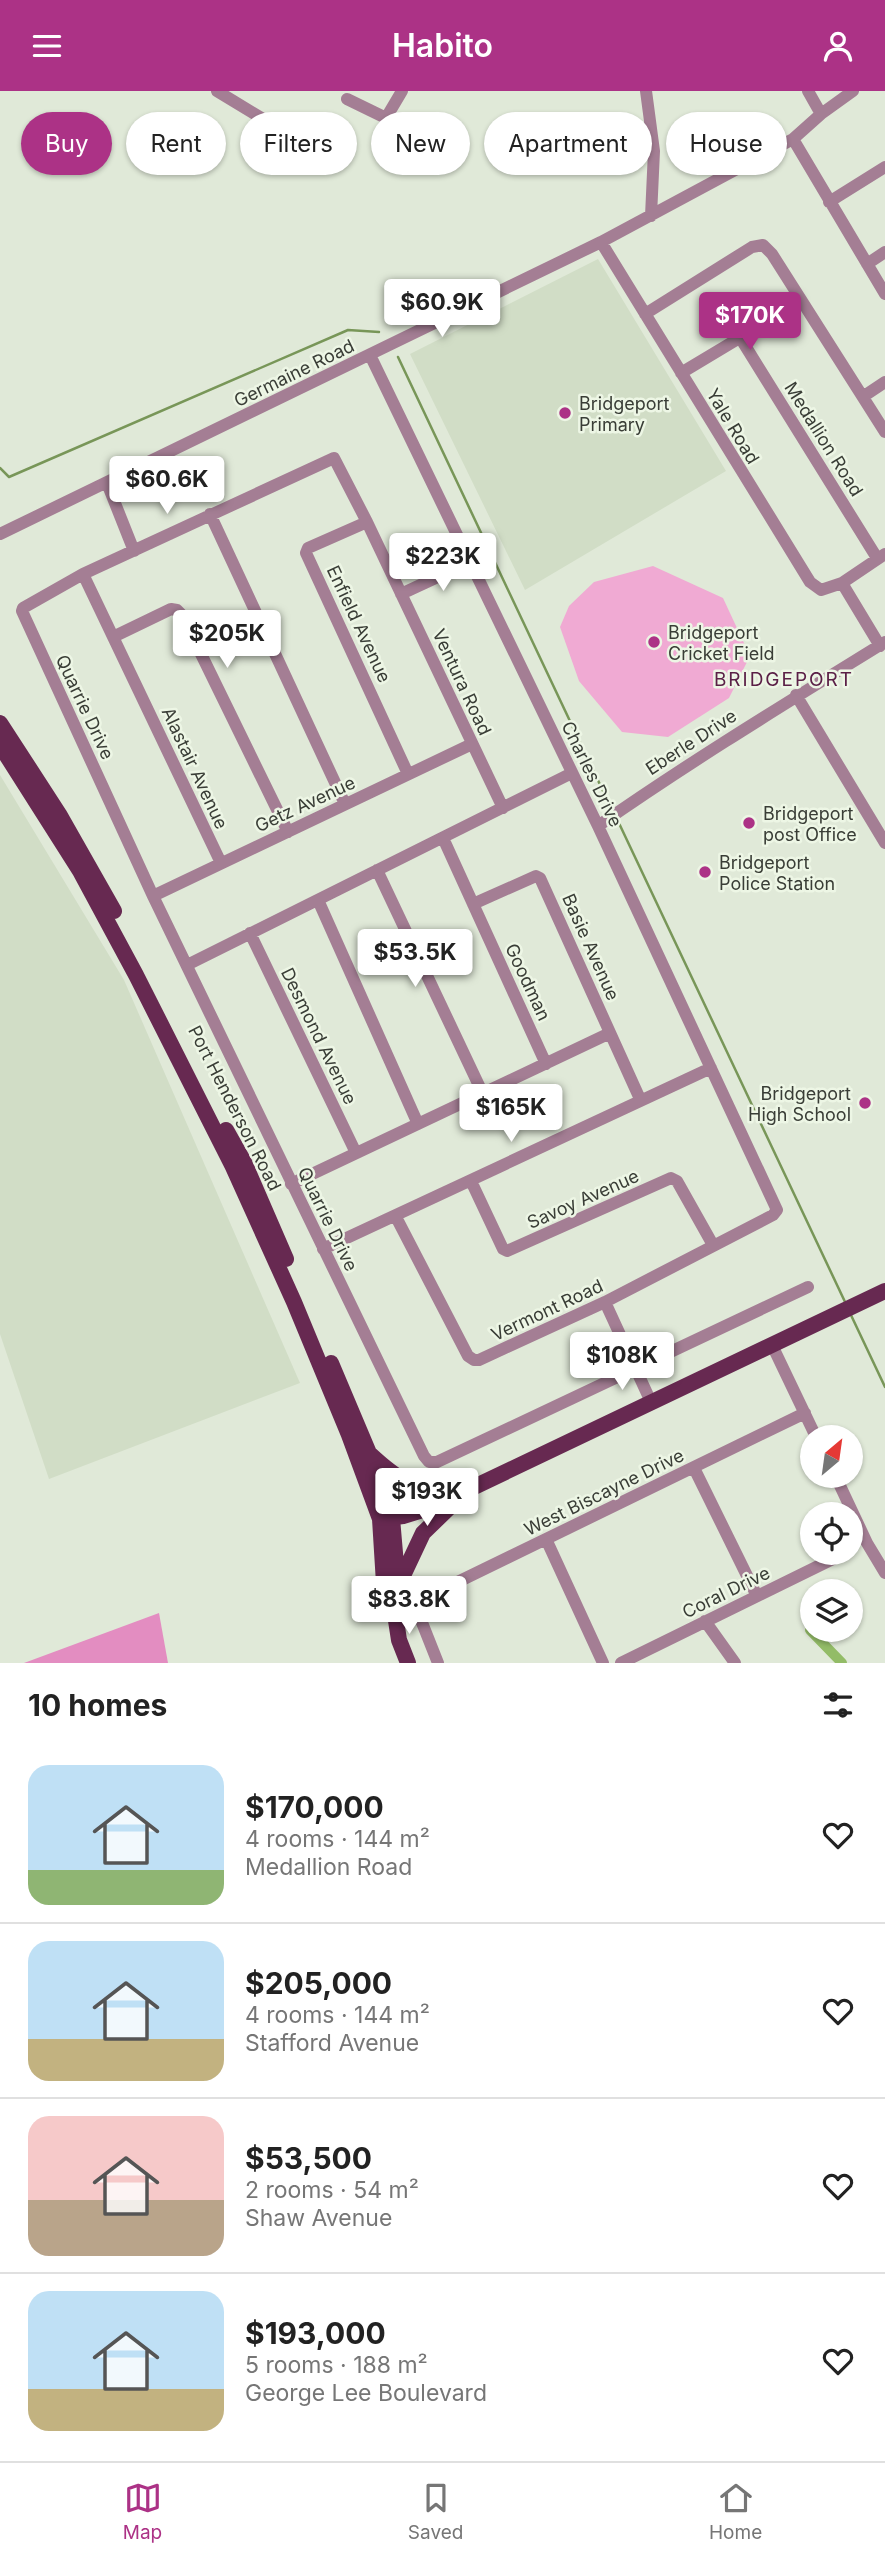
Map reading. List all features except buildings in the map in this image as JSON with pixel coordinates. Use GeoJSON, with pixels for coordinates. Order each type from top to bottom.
{"type":"FeatureCollection","features":[{"type":"Feature","properties":{"kind":"main road","name":"Port Henderson Road"},"geometry":{"type":"LineString","coordinates":[[0,723],[95,875],[205,1095],[244,1162],[369,1453],[386,1519],[398,1587],[395,1614]]}},
{"type":"Feature","properties":{"kind":"main road","name":"Port Henderson Road"},"geometry":{"type":"LineString","coordinates":[[0,745],[84,879],[136,975],[233,1167],[299,1314],[386,1519],[384,1583],[408,1663]]}},
{"type":"Feature","properties":{"kind":"main road"},"geometry":{"type":"LineString","coordinates":[[386,1519],[432,1507],[885,1291]]}},
{"type":"Feature","properties":{"kind":"main road"},"geometry":{"type":"LineString","coordinates":[[369,1453],[393,1475],[417,1487],[437,1492],[467,1490]]}},
{"type":"Feature","properties":{"kind":"main road"},"geometry":{"type":"LineString","coordinates":[[398,1587],[423,1533],[467,1490]]}},
{"type":"Feature","properties":{"kind":"street"},"geometry":{"type":"LineString","coordinates":[[217,91],[232,95],[254,112]]}},
{"type":"Feature","properties":{"kind":"street"},"geometry":{"type":"LineString","coordinates":[[347,99],[386,118],[402,91]]}},
{"type":"Feature","properties":{"kind":"street"},"geometry":{"type":"LineString","coordinates":[[646,91],[654,151],[651,216]]}},
{"type":"Feature","properties":{"kind":"street"},"geometry":{"type":"LineString","coordinates":[[808,91],[821,114]]}},
{"type":"Feature","properties":{"kind":"street","name":"Germaine Road"},"geometry":{"type":"LineString","coordinates":[[0,534],[601,242],[793,139],[853,91]]}},
{"type":"Feature","properties":{"kind":"street"},"geometry":{"type":"LineString","coordinates":[[793,139],[885,294]]}},
{"type":"Feature","properties":{"kind":"street"},"geometry":{"type":"LineString","coordinates":[[829,202],[885,167]]}},
{"type":"Feature","properties":{"kind":"street","name":"Yale Road"},"geometry":{"type":"LineString","coordinates":[[601,242],[810,582],[817,589],[826,589],[842,583]]}},
{"type":"Feature","properties":{"kind":"street"},"geometry":{"type":"LineString","coordinates":[[645,314],[758,245],[768,248],[864,395],[885,432]]}},
{"type":"Feature","properties":{"kind":"street"},"geometry":{"type":"LineString","coordinates":[[867,264],[885,252]]}},
{"type":"Feature","properties":{"kind":"street"},"geometry":{"type":"LineString","coordinates":[[681,373],[801,301]]}},
{"type":"Feature","properties":{"kind":"street","name":"Medallion Road"},"geometry":{"type":"LineString","coordinates":[[741,339],[881,556]]}},
{"type":"Feature","properties":{"kind":"street","name":"Charles Drive"},"geometry":{"type":"LineString","coordinates":[[370,355],[598,825],[777,1210]]}},
{"type":"Feature","properties":{"kind":"street"},"geometry":{"type":"LineString","coordinates":[[864,395],[885,382]]}},
{"type":"Feature","properties":{"kind":"street","name":"Ventura Road"},"geometry":{"type":"LineString","coordinates":[[210,514],[334,458],[503,808]]}},
{"type":"Feature","properties":{"kind":"street"},"geometry":{"type":"LineString","coordinates":[[107,483],[134,551]]}},
{"type":"Feature","properties":{"kind":"street"},"geometry":{"type":"LineString","coordinates":[[83,575],[210,514],[345,804]]}},
{"type":"Feature","properties":{"kind":"street","name":"Enfield Avenue"},"geometry":{"type":"LineString","coordinates":[[367,522],[308,548],[306,552],[408,774]]}},
{"type":"Feature","properties":{"kind":"street"},"geometry":{"type":"LineString","coordinates":[[881,556],[842,583],[882,644]]}},
{"type":"Feature","properties":{"kind":"street"},"geometry":{"type":"LineString","coordinates":[[401,594],[470,562]]}},
{"type":"Feature","properties":{"kind":"street","name":"Quarrie Drive"},"geometry":{"type":"LineString","coordinates":[[83,575],[22,611],[153,896],[291,1184],[429,1462],[437,1462],[808,1287]]}},
{"type":"Feature","properties":{"kind":"street","name":"Alastair Avenue"},"geometry":{"type":"LineString","coordinates":[[83,575],[221,863]]}},
{"type":"Feature","properties":{"kind":"street"},"geometry":{"type":"LineString","coordinates":[[113,637],[171,610],[177,610],[182,615],[288,832]]}},
{"type":"Feature","properties":{"kind":"street","name":"Eberle Drive"},"geometry":{"type":"LineString","coordinates":[[598,825],[796,695],[882,644]]}},
{"type":"Feature","properties":{"kind":"street"},"geometry":{"type":"LineString","coordinates":[[796,695],[885,843]]}},
{"type":"Feature","properties":{"kind":"street","name":"Getz Avenue"},"geometry":{"type":"LineString","coordinates":[[153,896],[472,744]]}},
{"type":"Feature","properties":{"kind":"street"},"geometry":{"type":"LineString","coordinates":[[187,965],[572,773]]}},
{"type":"Feature","properties":{"kind":"street","name":"Goodman"},"geometry":{"type":"LineString","coordinates":[[443,838],[546,1064]]}},
{"type":"Feature","properties":{"kind":"street"},"geometry":{"type":"LineString","coordinates":[[377,870],[483,1094]]}},
{"type":"Feature","properties":{"kind":"street","name":"Basie Avenue"},"geometry":{"type":"LineString","coordinates":[[473,904],[539,876],[640,1099]]}},
{"type":"Feature","properties":{"kind":"street"},"geometry":{"type":"LineString","coordinates":[[318,899],[418,1124]]}},
{"type":"Feature","properties":{"kind":"street","name":"Desmond Avenue"},"geometry":{"type":"LineString","coordinates":[[250,933],[356,1153]]}},
{"type":"Feature","properties":{"kind":"street"},"geometry":{"type":"LineString","coordinates":[[291,1184],[611,1033]]}},
{"type":"Feature","properties":{"kind":"street"},"geometry":{"type":"LineString","coordinates":[[323,1249],[711,1068]]}},
{"type":"Feature","properties":{"kind":"street","name":"Savoy Avenue"},"geometry":{"type":"LineString","coordinates":[[471,1181],[503,1249],[507,1251],[671,1178],[677,1181],[713,1245]]}},
{"type":"Feature","properties":{"kind":"street","name":"Vermont Road"},"geometry":{"type":"LineString","coordinates":[[396,1217],[468,1356],[480,1360],[606,1302],[773,1215],[777,1210]]}},
{"type":"Feature","properties":{"kind":"street"},"geometry":{"type":"LineString","coordinates":[[606,1302],[651,1402]]}},
{"type":"Feature","properties":{"kind":"street"},"geometry":{"type":"LineString","coordinates":[[772,1345],[810,1425]]}},
{"type":"Feature","properties":{"kind":"street","name":"West Biscayne Drive"},"geometry":{"type":"LineString","coordinates":[[438,1663],[420,1620],[422,1606],[433,1594],[805,1413]]}},
{"type":"Feature","properties":{"kind":"street"},"geometry":{"type":"LineString","coordinates":[[694,1468],[757,1596]]}},
{"type":"Feature","properties":{"kind":"street"},"geometry":{"type":"LineString","coordinates":[[841,1488],[867,1543],[885,1573]]}},
{"type":"Feature","properties":{"kind":"street"},"geometry":{"type":"LineString","coordinates":[[546,1539],[603,1663]]}},
{"type":"Feature","properties":{"kind":"street","name":"Coral Drive"},"geometry":{"type":"LineString","coordinates":[[863,1545],[867,1543]]}},
{"type":"Feature","properties":{"kind":"street","name":"Coral Drive"},"geometry":{"type":"LineString","coordinates":[[621,1663],[820,1565]]}},
{"type":"Feature","properties":{"kind":"street"},"geometry":{"type":"LineString","coordinates":[[705,1621],[735,1663]]}},
{"type":"Feature","properties":{"kind":"shaded area","name":"Bridgeport Primary"},"geometry":{"type":"Polygon","coordinates":[[[598,259],[726,471],[525,590],[410,354],[598,259]]]}},
{"type":"Feature","properties":{"kind":"shaded area","name":"Bridgeport Cricket Field"},"geometry":{"type":"Polygon","coordinates":[[[653,566],[723,598],[750,656],[729,698],[668,737],[622,732],[579,681],[560,627],[569,606],[594,582],[653,566]]]}},
{"type":"Feature","properties":{"kind":"shaded area"},"geometry":{"type":"Polygon","coordinates":[[[0,775],[124,980],[300,1383],[49,1479],[0,1334],[0,775]]]}},
{"type":"Feature","properties":{"kind":"shaded area"},"geometry":{"type":"Polygon","coordinates":[[[159,1613],[168,1663],[24,1663],[159,1613]]]}},
{"type":"Feature","properties":{"kind":"waterway"},"geometry":{"type":"LineString","coordinates":[[0,468],[9,477],[348,330],[379,332]]}},
{"type":"Feature","properties":{"kind":"waterway"},"geometry":{"type":"LineString","coordinates":[[398,357],[612,810]]}},
{"type":"Feature","properties":{"kind":"waterway"},"geometry":{"type":"LineString","coordinates":[[617,819],[846,1304]]}},
{"type":"Feature","properties":{"kind":"waterway"},"geometry":{"type":"LineString","coordinates":[[850,1313],[885,1387]]}},
{"type":"Feature","properties":{"kind":"waterway"},"geometry":{"type":"LineString","coordinates":[[822,1642],[842,1663]]}},
{"type":"Feature","properties":{"kind":"place","name":"Bridgeport Primary"},"geometry":{"type":"Point","coordinates":[565,413]}},
{"type":"Feature","properties":{"kind":"place","name":"Bridgeport Cricket Field"},"geometry":{"type":"Point","coordinates":[654,642]}},
{"type":"Feature","properties":{"kind":"place","name":"Bridgeport post Office"},"geometry":{"type":"Point","coordinates":[749,823]}},
{"type":"Feature","properties":{"kind":"place","name":"Bridgeport Police Station"},"geometry":{"type":"Point","coordinates":[705,872]}},
{"type":"Feature","properties":{"kind":"place","name":"Bridgeport High School"},"geometry":{"type":"Point","coordinates":[865,1103]}},
{"type":"Feature","properties":{"kind":"district","name":"BRIDGEPORT"},"geometry":{"type":"Point","coordinates":[784,679]}}]}
